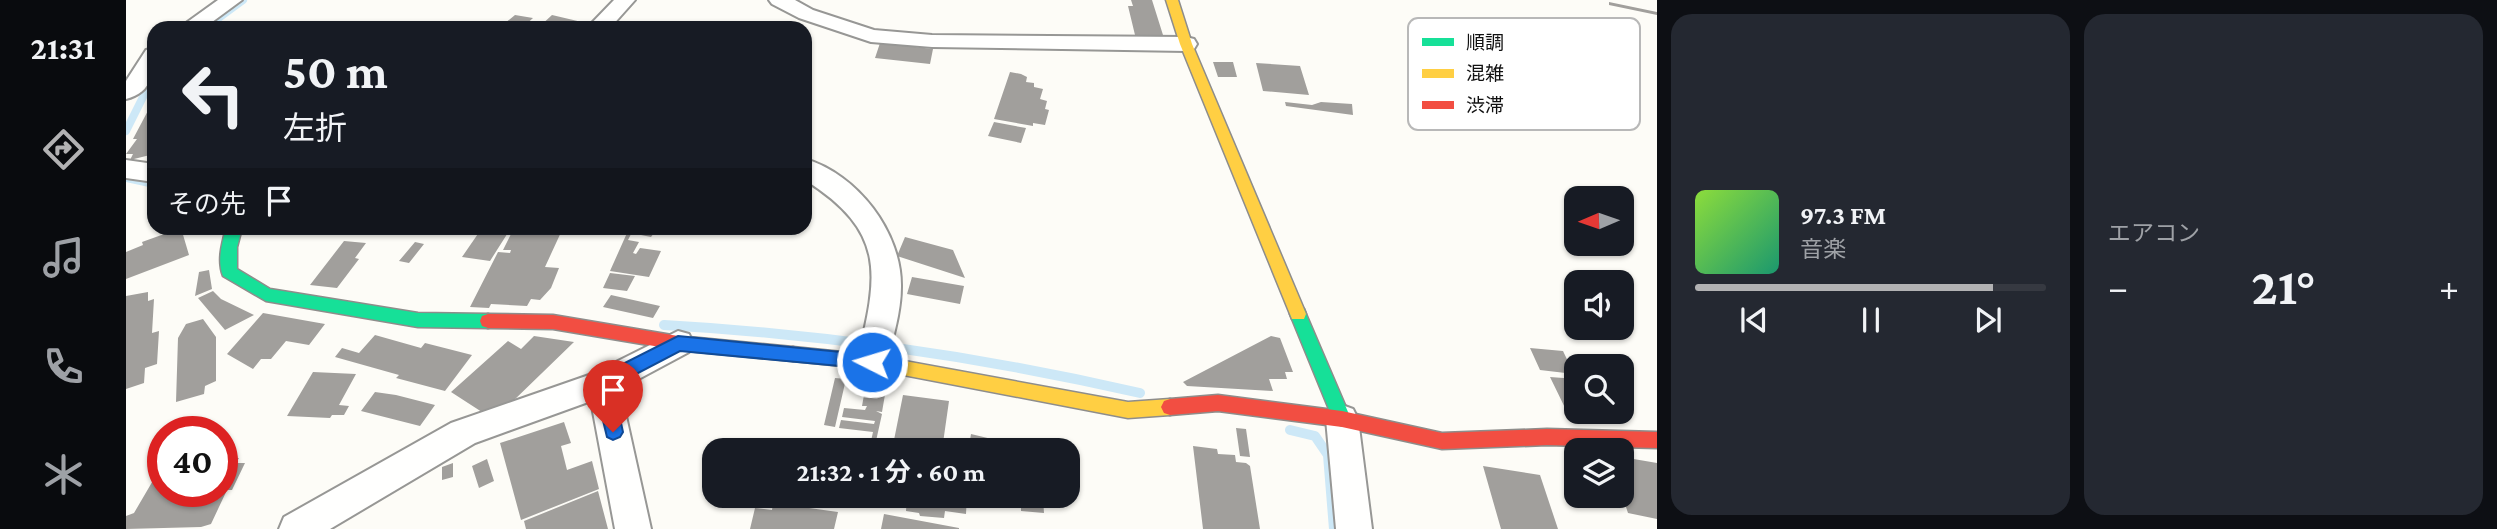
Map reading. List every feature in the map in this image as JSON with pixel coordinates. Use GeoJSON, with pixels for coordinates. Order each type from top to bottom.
{"type":"FeatureCollection","features":[{"type":"Feature","properties":{"kind":"street"},"geometry":{"type":"LineString","coordinates":[[200,21],[232,0]]}},
{"type":"Feature","properties":{"kind":"street"},"geometry":{"type":"LineString","coordinates":[[605,21],[625,0]]}},
{"type":"Feature","properties":{"kind":"street"},"geometry":{"type":"LineString","coordinates":[[779,0],[806,14],[871,36],[932,41],[1186,44]]}},
{"type":"Feature","properties":{"kind":"street"},"geometry":{"type":"LineString","coordinates":[[1172,0],[1186,44],[1342,419],[1354,529]]}},
{"type":"Feature","properties":{"kind":"street"},"geometry":{"type":"LineString","coordinates":[[126,92],[138,83],[147,67]]}},
{"type":"Feature","properties":{"kind":"street"},"geometry":{"type":"LineString","coordinates":[[126,169],[147,172]]}},
{"type":"Feature","properties":{"kind":"street"},"geometry":{"type":"LineString","coordinates":[[812,171],[839,188],[873,225],[887,283],[872,362]]}},
{"type":"Feature","properties":{"kind":"street"},"geometry":{"type":"LineString","coordinates":[[232,235],[229,247],[229,272],[266,295],[418,320],[553,322],[678,343],[872,362],[1128,410],[1218,403],[1342,419],[1442,441],[1546,437],[1657,440]]}},
{"type":"Feature","properties":{"kind":"street"},"geometry":{"type":"LineString","coordinates":[[298,529],[463,433],[603,383],[678,343]]}},
{"type":"Feature","properties":{"kind":"street"},"geometry":{"type":"LineString","coordinates":[[603,383],[633,529]]}},
{"type":"Feature","properties":{"kind":"building"},"geometry":{"type":"Polygon","coordinates":[[[1131,0],[1152,0],[1163,35],[1156,35],[1157,40],[1142,40],[1140,35],[1135,35],[1128,6],[1133,6],[1131,0]]]}},
{"type":"Feature","properties":{"kind":"building"},"geometry":{"type":"Polygon","coordinates":[[[1609,2],[1657,12],[1657,15],[1609,5],[1609,2]]]}},
{"type":"Feature","properties":{"kind":"building"},"geometry":{"type":"Polygon","coordinates":[[[515,15],[533,18],[530,21],[508,21],[515,15]]]}},
{"type":"Feature","properties":{"kind":"building"},"geometry":{"type":"Polygon","coordinates":[[[552,15],[578,21],[546,21],[552,15]]]}},
{"type":"Feature","properties":{"kind":"building"},"geometry":{"type":"Polygon","coordinates":[[[880,43],[933,49],[930,64],[875,58],[880,43]]]}},
{"type":"Feature","properties":{"kind":"building"},"geometry":{"type":"Polygon","coordinates":[[[1213,62],[1233,62],[1237,77],[1218,77],[1213,62]]]}},
{"type":"Feature","properties":{"kind":"building"},"geometry":{"type":"Polygon","coordinates":[[[1256,63],[1300,66],[1309,95],[1263,91],[1256,63]]]}},
{"type":"Feature","properties":{"kind":"building"},"geometry":{"type":"Polygon","coordinates":[[[1010,72],[1027,77],[1026,82],[1034,83],[1034,87],[1043,89],[1040,99],[1047,101],[1045,109],[1049,110],[1045,125],[1033,123],[1033,126],[994,119],[1010,72]]]}},
{"type":"Feature","properties":{"kind":"building"},"geometry":{"type":"Polygon","coordinates":[[[1285,102],[1312,105],[1321,102],[1352,104],[1353,115],[1286,106],[1285,102]]]}},
{"type":"Feature","properties":{"kind":"building"},"geometry":{"type":"Polygon","coordinates":[[[147,113],[147,156],[130,160],[133,154],[126,154],[137,139],[133,139],[147,113]]]}},
{"type":"Feature","properties":{"kind":"building"},"geometry":{"type":"Polygon","coordinates":[[[994,122],[1026,128],[1021,143],[988,136],[994,122]]]}},
{"type":"Feature","properties":{"kind":"building"},"geometry":{"type":"Polygon","coordinates":[[[162,235],[183,235],[189,255],[126,279],[126,252],[143,245],[142,242],[162,235]]]}},
{"type":"Feature","properties":{"kind":"building"},"geometry":{"type":"Polygon","coordinates":[[[477,235],[507,235],[490,261],[462,257],[477,235]]]}},
{"type":"Feature","properties":{"kind":"building"},"geometry":{"type":"Polygon","coordinates":[[[510,235],[560,235],[545,267],[559,268],[551,288],[540,300],[531,299],[527,306],[491,304],[489,308],[470,307],[498,252],[510,253],[511,250],[503,250],[510,235]]]}},
{"type":"Feature","properties":{"kind":"building"},"geometry":{"type":"Polygon","coordinates":[[[626,235],[630,235],[628,240],[639,242],[633,253],[636,254],[640,248],[661,251],[649,277],[610,271],[626,235]]]}},
{"type":"Feature","properties":{"kind":"building"},"geometry":{"type":"Polygon","coordinates":[[[905,237],[953,250],[965,278],[897,256],[905,237]]]}},
{"type":"Feature","properties":{"kind":"building"},"geometry":{"type":"Polygon","coordinates":[[[344,241],[366,243],[355,258],[359,259],[337,288],[310,285],[344,241]]]}},
{"type":"Feature","properties":{"kind":"building"},"geometry":{"type":"Polygon","coordinates":[[[415,242],[424,244],[409,263],[399,261],[415,242]]]}},
{"type":"Feature","properties":{"kind":"building"},"geometry":{"type":"Polygon","coordinates":[[[209,270],[212,289],[195,296],[199,272],[209,270]]]}},
{"type":"Feature","properties":{"kind":"building"},"geometry":{"type":"Polygon","coordinates":[[[610,273],[635,276],[627,291],[603,288],[610,273]]]}},
{"type":"Feature","properties":{"kind":"building"},"geometry":{"type":"Polygon","coordinates":[[[912,277],[964,286],[960,304],[907,294],[912,277]]]}},
{"type":"Feature","properties":{"kind":"building"},"geometry":{"type":"Polygon","coordinates":[[[213,291],[221,299],[254,315],[225,330],[198,298],[213,291]]]}},
{"type":"Feature","properties":{"kind":"building"},"geometry":{"type":"Polygon","coordinates":[[[148,292],[148,301],[154,299],[152,333],[159,331],[157,364],[145,368],[144,383],[126,389],[126,296],[148,292]]]}},
{"type":"Feature","properties":{"kind":"building"},"geometry":{"type":"Polygon","coordinates":[[[611,295],[660,306],[653,318],[603,307],[611,295]]]}},
{"type":"Feature","properties":{"kind":"building"},"geometry":{"type":"Polygon","coordinates":[[[263,313],[325,324],[309,345],[286,341],[271,359],[261,359],[253,369],[227,354],[263,313]]]}},
{"type":"Feature","properties":{"kind":"building"},"geometry":{"type":"Polygon","coordinates":[[[203,319],[216,337],[216,381],[205,386],[204,394],[176,402],[178,338],[186,324],[203,319]]]}},
{"type":"Feature","properties":{"kind":"building"},"geometry":{"type":"Polygon","coordinates":[[[375,335],[421,348],[425,343],[472,355],[445,391],[335,357],[342,348],[359,353],[375,335]]]}},
{"type":"Feature","properties":{"kind":"building"},"geometry":{"type":"Polygon","coordinates":[[[534,336],[574,342],[510,404],[485,414],[451,392],[508,341],[521,349],[534,336]]]}},
{"type":"Feature","properties":{"kind":"building"},"geometry":{"type":"Polygon","coordinates":[[[1271,336],[1280,338],[1293,372],[1285,372],[1287,379],[1269,379],[1273,391],[1187,386],[1183,382],[1271,336]]]}},
{"type":"Feature","properties":{"kind":"building"},"geometry":{"type":"Polygon","coordinates":[[[1530,348],[1563,351],[1564,373],[1540,370],[1530,348]]]}},
{"type":"Feature","properties":{"kind":"building"},"geometry":{"type":"Polygon","coordinates":[[[313,372],[356,374],[339,405],[349,406],[344,415],[332,415],[330,418],[287,416],[313,372]]]}},
{"type":"Feature","properties":{"kind":"building"},"geometry":{"type":"Polygon","coordinates":[[[1550,377],[1564,378],[1564,406],[1550,377]]]}},
{"type":"Feature","properties":{"kind":"building"},"geometry":{"type":"Polygon","coordinates":[[[835,378],[846,379],[835,427],[824,425],[835,378]]]}},
{"type":"Feature","properties":{"kind":"building"},"geometry":{"type":"Polygon","coordinates":[[[871,381],[887,383],[882,412],[876,411],[882,414],[877,438],[872,438],[873,432],[839,428],[841,420],[874,424],[875,421],[842,417],[844,408],[865,410],[867,406],[862,406],[864,395],[868,396],[871,381]]]}},
{"type":"Feature","properties":{"kind":"building"},"geometry":{"type":"Polygon","coordinates":[[[375,392],[435,405],[420,426],[361,411],[375,392]]]}},
{"type":"Feature","properties":{"kind":"building"},"geometry":{"type":"Polygon","coordinates":[[[903,395],[949,401],[944,438],[894,438],[903,395]]]}},
{"type":"Feature","properties":{"kind":"building"},"geometry":{"type":"Polygon","coordinates":[[[564,422],[571,443],[561,446],[567,470],[592,461],[599,489],[521,520],[500,443],[564,422]]]}},
{"type":"Feature","properties":{"kind":"building"},"geometry":{"type":"Polygon","coordinates":[[[1236,428],[1246,429],[1250,457],[1240,456],[1236,428]]]}},
{"type":"Feature","properties":{"kind":"building"},"geometry":{"type":"Polygon","coordinates":[[[971,434],[988,438],[970,438],[971,434]]]}},
{"type":"Feature","properties":{"kind":"building"},"geometry":{"type":"Polygon","coordinates":[[[1193,446],[1217,449],[1218,454],[1235,455],[1236,462],[1250,466],[1260,529],[1203,529],[1193,446]]]}},
{"type":"Feature","properties":{"kind":"building"},"geometry":{"type":"Polygon","coordinates":[[[487,459],[494,481],[479,488],[472,466],[487,459]]]}},
{"type":"Feature","properties":{"kind":"building"},"geometry":{"type":"Polygon","coordinates":[[[1634,459],[1657,463],[1657,519],[1628,513],[1626,508],[1634,508],[1634,459]]]}},
{"type":"Feature","properties":{"kind":"building"},"geometry":{"type":"Polygon","coordinates":[[[238,463],[245,463],[238,478],[238,463]]]}},
{"type":"Feature","properties":{"kind":"building"},"geometry":{"type":"Polygon","coordinates":[[[453,463],[453,477],[442,480],[442,467],[453,463]]]}},
{"type":"Feature","properties":{"kind":"building"},"geometry":{"type":"Polygon","coordinates":[[[1483,466],[1540,475],[1558,529],[1501,529],[1483,466]]]}},
{"type":"Feature","properties":{"kind":"building"},"geometry":{"type":"Polygon","coordinates":[[[147,491],[147,507],[219,507],[211,524],[201,527],[126,529],[126,516],[134,513],[147,491]]]}},
{"type":"Feature","properties":{"kind":"building"},"geometry":{"type":"Polygon","coordinates":[[[598,491],[608,529],[526,529],[524,521],[598,491]]]}},
{"type":"Feature","properties":{"kind":"building"},"geometry":{"type":"Polygon","coordinates":[[[755,508],[809,508],[838,512],[834,529],[750,529],[755,508]]]}},
{"type":"Feature","properties":{"kind":"building"},"geometry":{"type":"Polygon","coordinates":[[[906,508],[966,508],[966,514],[945,511],[944,518],[920,516],[919,513],[906,511],[906,508]]]}},
{"type":"Feature","properties":{"kind":"building"},"geometry":{"type":"Polygon","coordinates":[[[1021,508],[1044,508],[1044,513],[1021,511],[1021,508]]]}},
{"type":"Feature","properties":{"kind":"building"},"geometry":{"type":"Polygon","coordinates":[[[884,514],[959,528],[959,529],[881,529],[884,514]]]}},
{"type":"Feature","properties":{"kind":"waterway"},"geometry":{"type":"LineString","coordinates":[[214,21],[243,0]]}},
{"type":"Feature","properties":{"kind":"waterway"},"geometry":{"type":"LineString","coordinates":[[126,131],[147,89]]}},
{"type":"Feature","properties":{"kind":"waterway"},"geometry":{"type":"LineString","coordinates":[[126,178],[147,182]]}},
{"type":"Feature","properties":{"kind":"waterway"},"geometry":{"type":"LineString","coordinates":[[664,325],[784,334],[904,349],[1022,368],[1140,393]]}},
{"type":"Feature","properties":{"kind":"waterway"},"geometry":{"type":"LineString","coordinates":[[1290,430],[1315,436],[1328,455],[1334,529]]}},
{"type":"Feature","properties":{"kind":"traffic: fast"},"geometry":{"type":"LineString","coordinates":[[232,235],[229,247],[229,272],[266,295],[418,320],[488,321]]}},
{"type":"Feature","properties":{"kind":"traffic: fast"},"geometry":{"type":"LineString","coordinates":[[1298,314],[1342,419]]}},
{"type":"Feature","properties":{"kind":"traffic: slow"},"geometry":{"type":"LineString","coordinates":[[1172,0],[1186,44],[1298,314]]}},
{"type":"Feature","properties":{"kind":"traffic: slow"},"geometry":{"type":"LineString","coordinates":[[793,354],[872,362],[1128,410],[1170,407]]}},
{"type":"Feature","properties":{"kind":"traffic: jam"},"geometry":{"type":"LineString","coordinates":[[488,321],[553,322],[678,343],[793,354]]}},
{"type":"Feature","properties":{"kind":"traffic: jam"},"geometry":{"type":"LineString","coordinates":[[1170,407],[1218,403],[1342,419],[1442,441],[1547,437],[1657,440]]}},
{"type":"Feature","properties":{"kind":"route"},"geometry":{"type":"LineString","coordinates":[[613,432],[603,383],[678,343],[872,362]]}}]}
